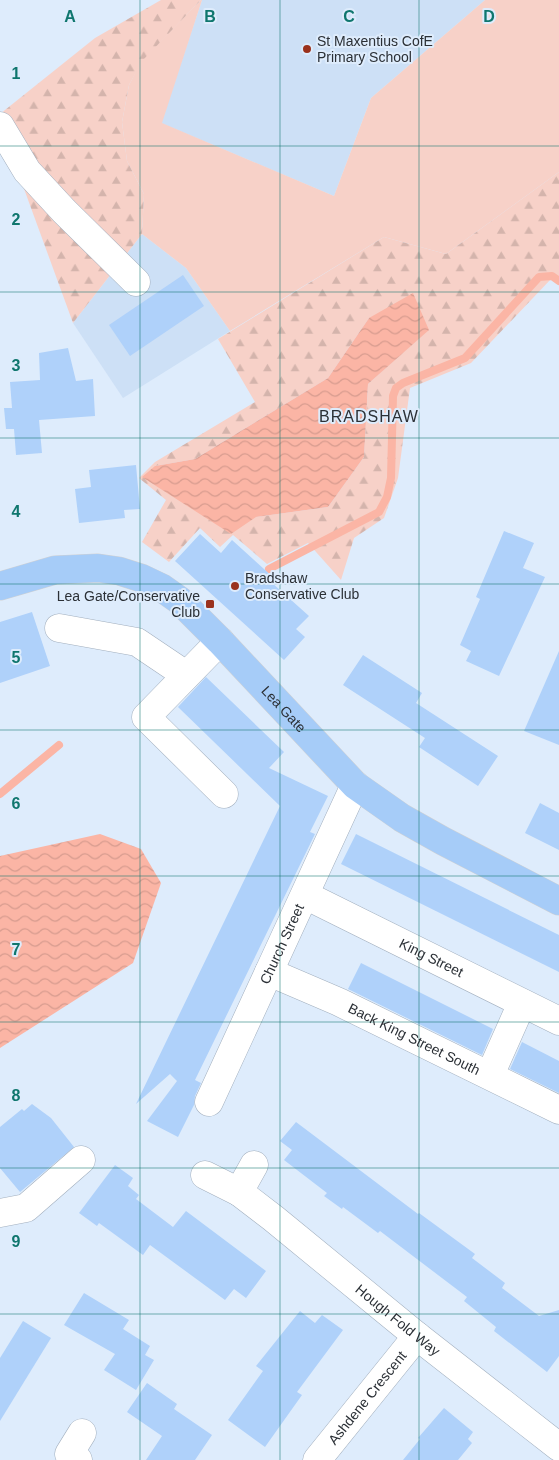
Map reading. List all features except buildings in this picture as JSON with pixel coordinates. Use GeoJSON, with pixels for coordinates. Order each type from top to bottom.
{"type":"FeatureCollection","features":[{"type":"Feature","properties":{"kind":"main road","name":"Lea Gate"},"geometry":{"type":"LineString","coordinates":[[0,586],[54,570],[98,568],[141,578],[162,588],[179,600],[220,641],[355,785],[402,818],[426,832],[559,901]]}},
{"type":"Feature","properties":{"kind":"street"},"geometry":{"type":"LineString","coordinates":[[0,126],[27,171],[64,211],[136,282]]}},
{"type":"Feature","properties":{"kind":"street"},"geometry":{"type":"LineString","coordinates":[[59,628],[137,642],[186,675]]}},
{"type":"Feature","properties":{"kind":"street"},"geometry":{"type":"LineString","coordinates":[[220,641],[146,717],[224,794]]}},
{"type":"Feature","properties":{"kind":"street","name":"Church Street"},"geometry":{"type":"LineString","coordinates":[[209,1102],[355,785]]}},
{"type":"Feature","properties":{"kind":"street","name":"King Street"},"geometry":{"type":"LineString","coordinates":[[305,895],[559,1021]]}},
{"type":"Feature","properties":{"kind":"street","name":"Back King Street South"},"geometry":{"type":"LineString","coordinates":[[269,972],[339,1002],[559,1110]]}},
{"type":"Feature","properties":{"kind":"street"},"geometry":{"type":"LineString","coordinates":[[490,1075],[522,1003]]}},
{"type":"Feature","properties":{"kind":"street"},"geometry":{"type":"LineString","coordinates":[[0,1213],[26,1208],[81,1160]]}},
{"type":"Feature","properties":{"kind":"street"},"geometry":{"type":"LineString","coordinates":[[239,1192],[254,1165]]}},
{"type":"Feature","properties":{"kind":"street","name":"Hough Fold Way"},"geometry":{"type":"LineString","coordinates":[[204,1175],[239,1192],[273,1218],[417,1336],[559,1447]]}},
{"type":"Feature","properties":{"kind":"street","name":"Ashdene Crescent"},"geometry":{"type":"LineString","coordinates":[[317,1460],[417,1336]]}},
{"type":"Feature","properties":{"kind":"street"},"geometry":{"type":"LineString","coordinates":[[78,1460],[69,1454],[82,1433]]}},
{"type":"Feature","properties":{"kind":"shaded area","name":"St Maxentius CofE Primary School"},"geometry":{"type":"Polygon","coordinates":[[[202,0],[485,0],[371,98],[334,196],[161,123],[202,0]]]}},
{"type":"Feature","properties":{"kind":"shaded area"},"geometry":{"type":"Polygon","coordinates":[[[142,234],[186,268],[230,331],[123,398],[73,323],[142,234]]]}},
{"type":"Feature","properties":{"kind":"green space"},"geometry":{"type":"Polygon","coordinates":[[[161,0],[201,0],[143,60],[129,85],[122,122],[127,161],[144,194],[142,234],[73,323],[0,123],[0,114],[95,38],[161,0]]]}},
{"type":"Feature","properties":{"kind":"green space"},"geometry":{"type":"Polygon","coordinates":[[[201,0],[162,123],[334,196],[371,98],[485,0],[559,0],[559,172],[446,254],[384,237],[230,331],[186,268],[142,234],[144,194],[127,161],[122,122],[129,85],[142,60],[201,0]]]}},
{"type":"Feature","properties":{"kind":"green space"},"geometry":{"type":"Polygon","coordinates":[[[559,172],[559,284],[551,279],[471,363],[410,388],[398,478],[384,518],[354,538],[341,580],[308,543],[267,564],[233,535],[220,547],[200,528],[169,562],[142,542],[166,500],[139,478],[155,462],[255,402],[218,339],[384,237],[446,254],[559,172]],[[369,318],[328,378],[195,459],[155,466],[256,517],[328,507],[364,457],[368,384],[428,330],[369,318]]]}},
{"type":"Feature","properties":{"kind":"water"},"geometry":{"type":"Polygon","coordinates":[[[413,293],[429,330],[368,384],[364,457],[328,507],[256,517],[231,534],[142,477],[155,466],[195,459],[328,378],[369,318],[413,293]]]}},
{"type":"Feature","properties":{"kind":"water"},"geometry":{"type":"Polygon","coordinates":[[[100,834],[141,849],[161,883],[133,963],[0,1048],[0,856],[100,834]]]}},
{"type":"Feature","properties":{"kind":"waterway"},"geometry":{"type":"LineString","coordinates":[[269,569],[379,512],[387,497],[391,478],[393,396],[396,388],[403,383],[465,358],[539,277],[552,276],[559,281]]}},
{"type":"Feature","properties":{"kind":"waterway"},"geometry":{"type":"LineString","coordinates":[[0,794],[59,745]]}},
{"type":"Feature","properties":{"kind":"place","name":"St Maxentius CofE Primary School"},"geometry":{"type":"Point","coordinates":[307,49]}},
{"type":"Feature","properties":{"kind":"place","name":"Bradshaw Conservative Club"},"geometry":{"type":"Point","coordinates":[235,586]}},
{"type":"Feature","properties":{"kind":"place","name":"Lea Gate/Conservative Club"},"geometry":{"type":"Point","coordinates":[210,604]}},
{"type":"Feature","properties":{"kind":"district","name":"BRADSHAW"},"geometry":{"type":"Point","coordinates":[369,416]}}]}
